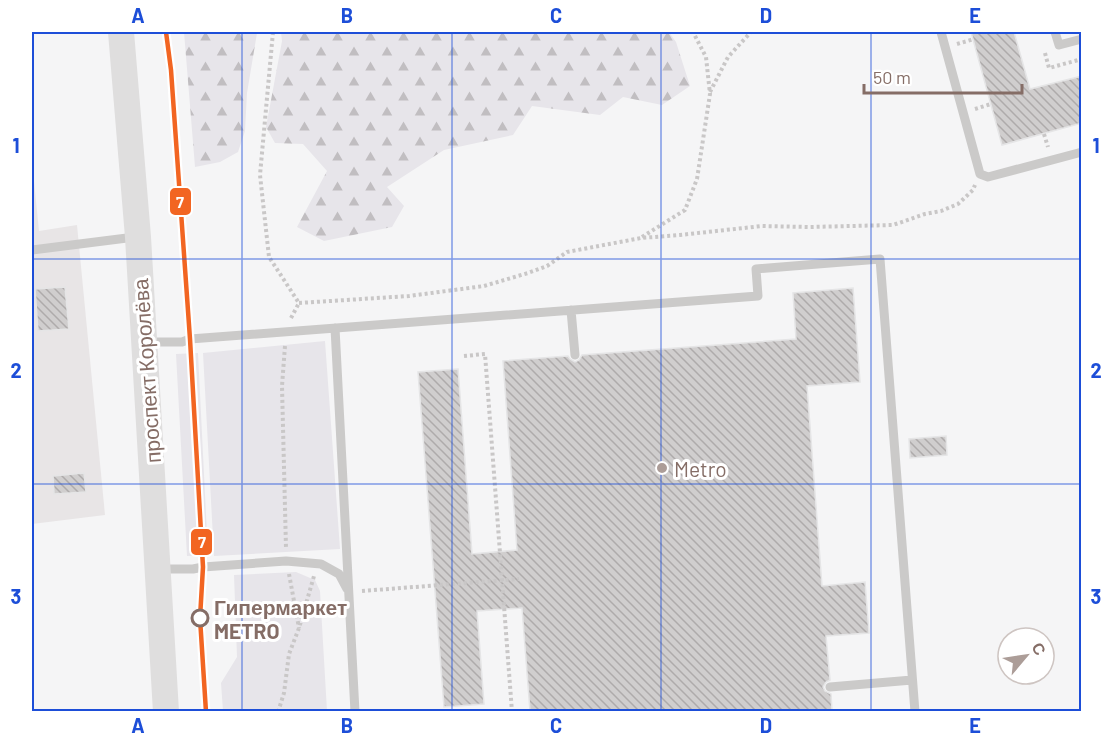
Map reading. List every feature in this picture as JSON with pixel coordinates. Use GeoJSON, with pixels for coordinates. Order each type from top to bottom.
{"type":"FeatureCollection","features":[{"type":"Feature","properties":{"kind":"main road","name":"проспект Королёва"},"geometry":{"type":"LineString","coordinates":[[121,32],[145,342],[166,711]]}},
{"type":"Feature","properties":{"kind":"lane"},"geometry":{"type":"LineString","coordinates":[[941,32],[980,174],[988,177],[1082,152]]}},
{"type":"Feature","properties":{"kind":"lane"},"geometry":{"type":"LineString","coordinates":[[1055,32],[1059,45],[1082,39]]}},
{"type":"Feature","properties":{"kind":"lane"},"geometry":{"type":"LineString","coordinates":[[32,250],[138,237]]}},
{"type":"Feature","properties":{"kind":"lane"},"geometry":{"type":"LineString","coordinates":[[145,342],[182,342],[190,339],[286,331],[758,296],[756,269],[880,259],[915,711]]}},
{"type":"Feature","properties":{"kind":"lane"},"geometry":{"type":"LineString","coordinates":[[572,310],[575,355]]}},
{"type":"Feature","properties":{"kind":"lane"},"geometry":{"type":"LineString","coordinates":[[335,328],[355,711]]}},
{"type":"Feature","properties":{"kind":"lane"},"geometry":{"type":"LineString","coordinates":[[158,569],[193,569],[286,561],[319,564],[339,574],[349,592]]}},
{"type":"Feature","properties":{"kind":"lane"},"geometry":{"type":"LineString","coordinates":[[830,687],[912,680]]}},
{"type":"Feature","properties":{"kind":"path"},"geometry":{"type":"LineString","coordinates":[[273,32],[260,176],[269,256],[298,303]]}},
{"type":"Feature","properties":{"kind":"path"},"geometry":{"type":"LineString","coordinates":[[641,238],[685,210],[697,180],[710,94],[706,57],[693,32]]}},
{"type":"Feature","properties":{"kind":"path"},"geometry":{"type":"LineString","coordinates":[[710,94],[728,57],[751,32]]}},
{"type":"Feature","properties":{"kind":"path"},"geometry":{"type":"LineString","coordinates":[[951,46],[974,39]]}},
{"type":"Feature","properties":{"kind":"path"},"geometry":{"type":"LineString","coordinates":[[968,111],[991,104]]}},
{"type":"Feature","properties":{"kind":"path"},"geometry":{"type":"LineString","coordinates":[[1044,134],[1048,148]]}},
{"type":"Feature","properties":{"kind":"path"},"geometry":{"type":"LineString","coordinates":[[298,303],[409,296],[484,286],[547,266],[567,252],[641,238],[762,226],[893,225],[958,204],[973,190],[980,174]]}},
{"type":"Feature","properties":{"kind":"path"},"geometry":{"type":"LineString","coordinates":[[298,303],[286,331],[282,386],[286,561],[299,627]]}},
{"type":"Feature","properties":{"kind":"path"},"geometry":{"type":"LineString","coordinates":[[464,356],[485,354],[512,711]]}},
{"type":"Feature","properties":{"kind":"path"},"geometry":{"type":"LineString","coordinates":[[278,711],[284,693],[289,654],[319,564]]}},
{"type":"Feature","properties":{"kind":"path"},"geometry":{"type":"LineString","coordinates":[[349,592],[519,579]]}},
{"type":"Feature","properties":{"kind":"shaded area"},"geometry":{"type":"Polygon","coordinates":[[[32,161],[39,231],[77,225],[105,515],[32,524],[32,161]]]}},
{"type":"Feature","properties":{"kind":"green space"},"geometry":{"type":"Polygon","coordinates":[[[184,32],[257,32],[247,93],[245,131],[238,152],[220,162],[195,167],[184,32]]]}},
{"type":"Feature","properties":{"kind":"green space"},"geometry":{"type":"Polygon","coordinates":[[[281,32],[669,32],[676,42],[690,86],[662,105],[623,97],[600,115],[532,106],[513,135],[444,150],[387,187],[404,206],[392,227],[324,241],[297,227],[327,171],[303,144],[275,143],[266,127],[282,41],[281,32]]]}},
{"type":"Feature","properties":{"kind":"green space"},"geometry":{"type":"Polygon","coordinates":[[[325,341],[340,549],[214,556],[203,353],[325,341]]]}},
{"type":"Feature","properties":{"kind":"green space"},"geometry":{"type":"Polygon","coordinates":[[[198,353],[208,555],[187,556],[176,354],[198,353]]]}},
{"type":"Feature","properties":{"kind":"green space"},"geometry":{"type":"Polygon","coordinates":[[[296,572],[315,580],[320,591],[327,711],[223,711],[221,683],[237,657],[234,575],[296,572]]]}},
{"type":"Feature","properties":{"kind":"building"},"geometry":{"type":"Polygon","coordinates":[[[971,32],[1014,32],[1030,89],[1082,76],[1082,123],[1002,145],[971,32]]]}},
{"type":"Feature","properties":{"kind":"building"},"geometry":{"type":"Polygon","coordinates":[[[65,287],[69,329],[38,331],[35,289],[65,287]]]}},
{"type":"Feature","properties":{"kind":"building","name":"Metro"},"geometry":{"type":"Polygon","coordinates":[[[853,288],[860,382],[807,386],[822,586],[865,582],[869,633],[826,636],[830,680],[823,687],[831,694],[832,711],[530,711],[522,608],[477,611],[484,704],[444,707],[418,372],[458,369],[472,554],[517,550],[503,361],[568,356],[575,362],[582,355],[796,339],[793,293],[853,288]]]}},
{"type":"Feature","properties":{"kind":"building"},"geometry":{"type":"Polygon","coordinates":[[[946,436],[947,455],[910,458],[909,439],[946,436]]]}},
{"type":"Feature","properties":{"kind":"building"},"geometry":{"type":"Polygon","coordinates":[[[84,473],[86,492],[54,494],[53,476],[84,473]]]}},
{"type":"Feature","properties":{"kind":"transit line","name":"7"},"geometry":{"type":"LineString","coordinates":[[166,32],[171,70],[190,339],[203,567],[200,618],[206,712]]}},
{"type":"Feature","properties":{"kind":"place","name":"Metro"},"geometry":{"type":"Point","coordinates":[662,468]}},
{"type":"Feature","properties":{"kind":"place","name":"Гипермаркет METRO"},"geometry":{"type":"Point","coordinates":[200,618]}}]}
